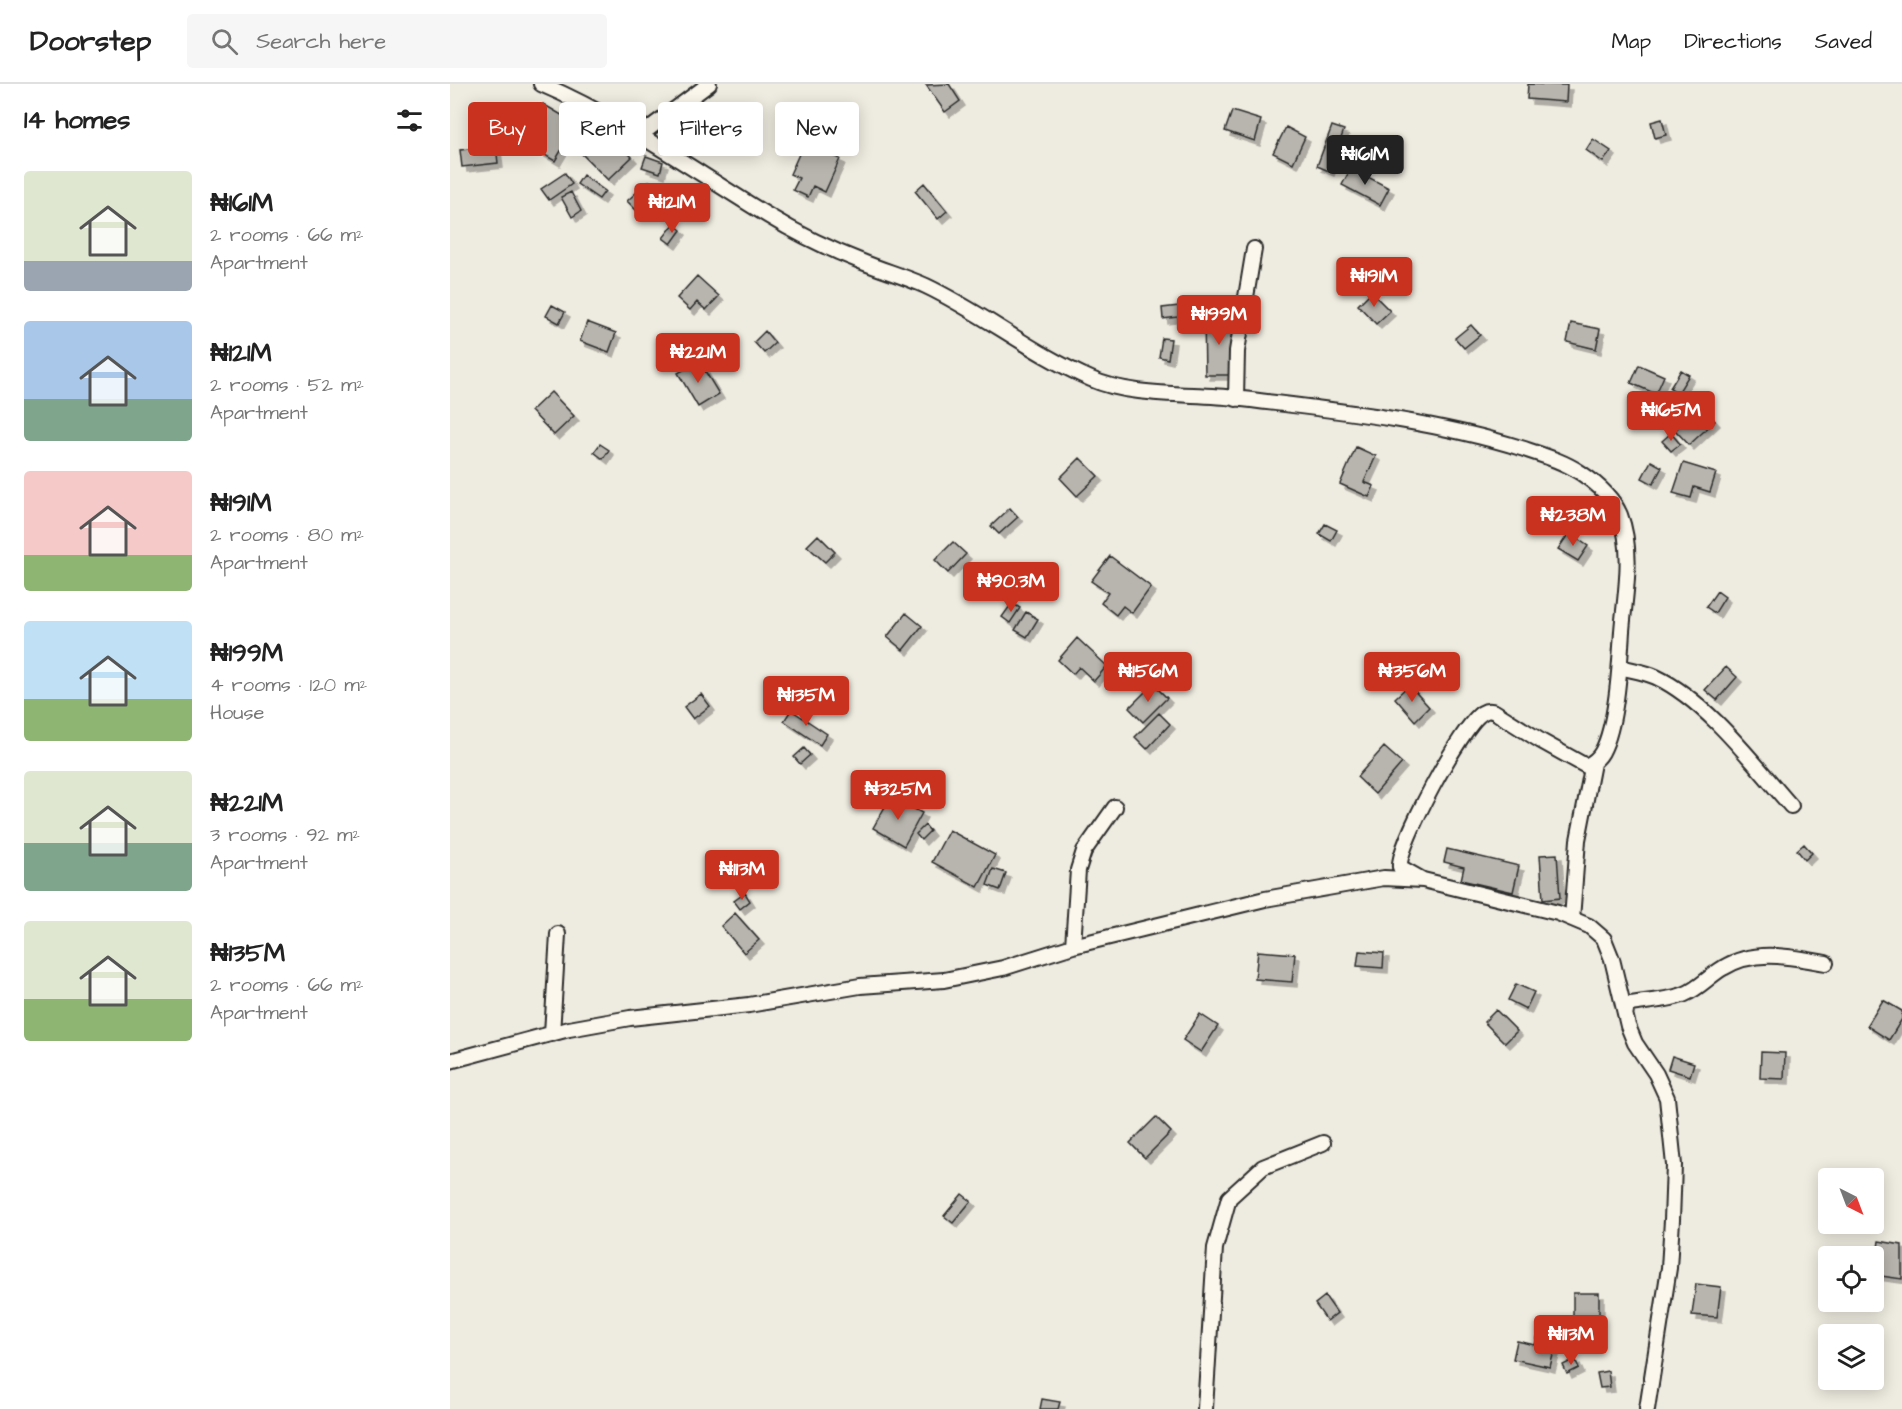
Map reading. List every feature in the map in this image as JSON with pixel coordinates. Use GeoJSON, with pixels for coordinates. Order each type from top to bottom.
{"type":"FeatureCollection","features":[{"type":"Feature","properties":{"kind":"street"},"geometry":{"type":"LineString","coordinates":[[540,84],[577,102]]}},
{"type":"Feature","properties":{"kind":"street"},"geometry":{"type":"LineString","coordinates":[[646,131],[708,84]]}},
{"type":"Feature","properties":{"kind":"street"},"geometry":{"type":"LineString","coordinates":[[646,140],[808,238],[861,262],[925,286],[1093,381],[1124,388],[1236,399],[1410,421],[1495,440],[1561,461],[1601,488],[1619,513],[1627,546],[1627,581],[1620,667],[1608,735],[1603,750],[1593,763],[1578,840],[1572,919]]}},
{"type":"Feature","properties":{"kind":"street"},"geometry":{"type":"LineString","coordinates":[[1236,399],[1237,351],[1254,249]]}},
{"type":"Feature","properties":{"kind":"street"},"geometry":{"type":"LineString","coordinates":[[1620,667],[1655,676],[1692,700],[1723,730],[1791,806]]}},
{"type":"Feature","properties":{"kind":"street"},"geometry":{"type":"LineString","coordinates":[[1423,880],[1400,867],[1406,842],[1458,741],[1483,712],[1489,710],[1495,712],[1578,763],[1586,766],[1593,763]]}},
{"type":"Feature","properties":{"kind":"street"},"geometry":{"type":"LineString","coordinates":[[1073,946],[1078,870],[1084,851],[1115,807]]}},
{"type":"Feature","properties":{"kind":"street"},"geometry":{"type":"LineString","coordinates":[[450,1061],[552,1034],[630,1018],[749,1005],[860,986],[944,980],[1003,968],[1073,946],[1265,899],[1384,878],[1423,880],[1558,913],[1589,926],[1604,939],[1612,958],[1628,1026],[1635,1043],[1656,1074],[1667,1098],[1674,1165],[1669,1268],[1647,1409]]}},
{"type":"Feature","properties":{"kind":"street"},"geometry":{"type":"LineString","coordinates":[[552,1034],[558,934]]}},
{"type":"Feature","properties":{"kind":"street"},"geometry":{"type":"LineString","coordinates":[[1626,1011],[1626,1005],[1683,995],[1702,985],[1723,967],[1754,956],[1770,954],[1826,963]]}},
{"type":"Feature","properties":{"kind":"street"},"geometry":{"type":"LineString","coordinates":[[1205,1409],[1215,1248],[1229,1198],[1263,1167],[1323,1143]]}},
{"type":"Feature","properties":{"kind":"building"},"geometry":{"type":"Polygon","coordinates":[[[949,84],[960,101],[945,112],[926,85],[949,84]]]}},
{"type":"Feature","properties":{"kind":"building"},"geometry":{"type":"Polygon","coordinates":[[[1528,84],[1567,85],[1566,102],[1527,99],[1528,84]]]}},
{"type":"Feature","properties":{"kind":"building"},"geometry":{"type":"Polygon","coordinates":[[[547,106],[559,113],[559,154],[555,161],[546,156],[547,106]]]}},
{"type":"Feature","properties":{"kind":"building"},"geometry":{"type":"Polygon","coordinates":[[[1232,111],[1261,120],[1255,141],[1225,131],[1232,111]]]}},
{"type":"Feature","properties":{"kind":"building"},"geometry":{"type":"Polygon","coordinates":[[[1662,119],[1666,135],[1655,138],[1651,122],[1662,119]]]}},
{"type":"Feature","properties":{"kind":"building"},"geometry":{"type":"Polygon","coordinates":[[[1332,126],[1344,130],[1329,171],[1317,166],[1332,126]]]}},
{"type":"Feature","properties":{"kind":"building"},"geometry":{"type":"Polygon","coordinates":[[[1286,127],[1305,137],[1293,163],[1273,153],[1286,127]]]}},
{"type":"Feature","properties":{"kind":"building"},"geometry":{"type":"Polygon","coordinates":[[[1593,139],[1611,151],[1603,162],[1586,150],[1593,139]]]}},
{"type":"Feature","properties":{"kind":"building"},"geometry":{"type":"Polygon","coordinates":[[[468,149],[468,156],[497,156],[498,163],[462,167],[460,150],[468,149]]]}},
{"type":"Feature","properties":{"kind":"building"},"geometry":{"type":"Polygon","coordinates":[[[584,156],[631,156],[608,180],[584,156]]]}},
{"type":"Feature","properties":{"kind":"building"},"geometry":{"type":"Polygon","coordinates":[[[646,156],[663,162],[660,173],[642,167],[646,156]]]}},
{"type":"Feature","properties":{"kind":"building"},"geometry":{"type":"Polygon","coordinates":[[[798,156],[833,156],[840,159],[825,192],[813,186],[808,197],[793,190],[799,178],[790,174],[798,156]]]}},
{"type":"Feature","properties":{"kind":"building"},"geometry":{"type":"Polygon","coordinates":[[[1351,168],[1389,188],[1380,205],[1342,185],[1351,168]]]}},
{"type":"Feature","properties":{"kind":"building"},"geometry":{"type":"Polygon","coordinates":[[[565,173],[572,184],[549,200],[541,189],[565,173]]]}},
{"type":"Feature","properties":{"kind":"building"},"geometry":{"type":"Polygon","coordinates":[[[583,175],[605,191],[599,199],[577,184],[583,175]]]}},
{"type":"Feature","properties":{"kind":"building"},"geometry":{"type":"Polygon","coordinates":[[[649,181],[658,191],[637,211],[627,201],[649,181]]]}},
{"type":"Feature","properties":{"kind":"building"},"geometry":{"type":"Polygon","coordinates":[[[924,183],[947,211],[938,219],[915,191],[924,183]]]}},
{"type":"Feature","properties":{"kind":"building"},"geometry":{"type":"Polygon","coordinates":[[[571,192],[581,211],[572,217],[561,197],[571,192]]]}},
{"type":"Feature","properties":{"kind":"building"},"geometry":{"type":"Polygon","coordinates":[[[674,224],[681,230],[671,244],[663,238],[674,224]]]}},
{"type":"Feature","properties":{"kind":"building"},"geometry":{"type":"Polygon","coordinates":[[[697,276],[719,296],[706,310],[697,302],[690,310],[677,298],[697,276]]]}},
{"type":"Feature","properties":{"kind":"building"},"geometry":{"type":"Polygon","coordinates":[[[1371,292],[1390,311],[1376,324],[1358,305],[1371,292]]]}},
{"type":"Feature","properties":{"kind":"building"},"geometry":{"type":"Polygon","coordinates":[[[1214,302],[1215,312],[1163,319],[1162,308],[1214,302]]]}},
{"type":"Feature","properties":{"kind":"building"},"geometry":{"type":"Polygon","coordinates":[[[552,305],[565,312],[559,323],[546,316],[552,305]]]}},
{"type":"Feature","properties":{"kind":"building"},"geometry":{"type":"Polygon","coordinates":[[[1204,318],[1233,318],[1233,375],[1205,375],[1204,318]]]}},
{"type":"Feature","properties":{"kind":"building"},"geometry":{"type":"Polygon","coordinates":[[[587,322],[616,333],[609,352],[580,341],[587,322]]]}},
{"type":"Feature","properties":{"kind":"building"},"geometry":{"type":"Polygon","coordinates":[[[1571,323],[1600,329],[1596,349],[1567,342],[1571,323]]]}},
{"type":"Feature","properties":{"kind":"building"},"geometry":{"type":"Polygon","coordinates":[[[1471,325],[1480,335],[1464,348],[1455,338],[1471,325]]]}},
{"type":"Feature","properties":{"kind":"building"},"geometry":{"type":"Polygon","coordinates":[[[765,331],[775,343],[764,353],[754,342],[765,331]]]}},
{"type":"Feature","properties":{"kind":"building"},"geometry":{"type":"Polygon","coordinates":[[[1162,338],[1171,339],[1168,359],[1159,357],[1162,338]]]}},
{"type":"Feature","properties":{"kind":"building"},"geometry":{"type":"Polygon","coordinates":[[[699,361],[719,394],[698,407],[678,373],[699,361]]]}},
{"type":"Feature","properties":{"kind":"building"},"geometry":{"type":"Polygon","coordinates":[[[1639,365],[1664,376],[1656,394],[1631,383],[1639,365]]]}},
{"type":"Feature","properties":{"kind":"building"},"geometry":{"type":"Polygon","coordinates":[[[1681,370],[1689,375],[1678,393],[1670,388],[1681,370]]]}},
{"type":"Feature","properties":{"kind":"building"},"geometry":{"type":"Polygon","coordinates":[[[551,392],[574,416],[554,435],[531,411],[551,392]]]}},
{"type":"Feature","properties":{"kind":"building"},"geometry":{"type":"Polygon","coordinates":[[[1701,406],[1715,421],[1689,445],[1675,430],[1701,406]]]}},
{"type":"Feature","properties":{"kind":"building"},"geometry":{"type":"Polygon","coordinates":[[[1671,433],[1680,444],[1671,451],[1662,441],[1671,433]]]}},
{"type":"Feature","properties":{"kind":"building"},"geometry":{"type":"Polygon","coordinates":[[[600,444],[609,450],[603,459],[594,452],[600,444]]]}},
{"type":"Feature","properties":{"kind":"building"},"geometry":{"type":"Polygon","coordinates":[[[1356,447],[1376,456],[1364,482],[1374,486],[1369,497],[1340,484],[1356,447]]]}},
{"type":"Feature","properties":{"kind":"building"},"geometry":{"type":"Polygon","coordinates":[[[1080,458],[1098,476],[1077,496],[1060,478],[1080,458]]]}},
{"type":"Feature","properties":{"kind":"building"},"geometry":{"type":"Polygon","coordinates":[[[1651,461],[1662,467],[1653,484],[1642,478],[1651,461]]]}},
{"type":"Feature","properties":{"kind":"building"},"geometry":{"type":"Polygon","coordinates":[[[1683,463],[1716,473],[1710,492],[1694,487],[1691,498],[1673,493],[1683,463]]]}},
{"type":"Feature","properties":{"kind":"building"},"geometry":{"type":"Polygon","coordinates":[[[1010,508],[1018,517],[999,534],[991,526],[1010,508]]]}},
{"type":"Feature","properties":{"kind":"building"},"geometry":{"type":"Polygon","coordinates":[[[1325,524],[1337,530],[1331,541],[1319,534],[1325,524]]]}},
{"type":"Feature","properties":{"kind":"building"},"geometry":{"type":"Polygon","coordinates":[[[1569,533],[1588,546],[1578,561],[1558,549],[1569,533]]]}},
{"type":"Feature","properties":{"kind":"building"},"geometry":{"type":"Polygon","coordinates":[[[818,535],[835,552],[825,562],[807,546],[818,535]]]}},
{"type":"Feature","properties":{"kind":"building"},"geometry":{"type":"Polygon","coordinates":[[[953,542],[966,554],[948,573],[935,560],[953,542]]]}},
{"type":"Feature","properties":{"kind":"building"},"geometry":{"type":"Polygon","coordinates":[[[1110,556],[1151,587],[1132,613],[1123,606],[1116,615],[1101,603],[1108,593],[1091,581],[1110,556]]]}},
{"type":"Feature","properties":{"kind":"building"},"geometry":{"type":"Polygon","coordinates":[[[1717,591],[1725,597],[1715,613],[1706,607],[1717,591]]]}},
{"type":"Feature","properties":{"kind":"building"},"geometry":{"type":"Polygon","coordinates":[[[1012,603],[1020,608],[1010,623],[1002,617],[1012,603]]]}},
{"type":"Feature","properties":{"kind":"building"},"geometry":{"type":"Polygon","coordinates":[[[1026,612],[1038,619],[1027,637],[1015,630],[1026,612]]]}},
{"type":"Feature","properties":{"kind":"building"},"geometry":{"type":"Polygon","coordinates":[[[906,613],[922,626],[903,650],[887,637],[906,613]]]}},
{"type":"Feature","properties":{"kind":"building"},"geometry":{"type":"Polygon","coordinates":[[[1077,638],[1107,666],[1094,681],[1079,667],[1073,674],[1058,660],[1077,638]]]}},
{"type":"Feature","properties":{"kind":"building"},"geometry":{"type":"Polygon","coordinates":[[[1726,667],[1737,677],[1717,700],[1705,690],[1726,667]]]}},
{"type":"Feature","properties":{"kind":"building"},"geometry":{"type":"Polygon","coordinates":[[[1153,684],[1167,698],[1143,722],[1129,708],[1153,684]]]}},
{"type":"Feature","properties":{"kind":"building"},"geometry":{"type":"Polygon","coordinates":[[[1409,685],[1429,707],[1415,721],[1395,698],[1409,685]]]}},
{"type":"Feature","properties":{"kind":"building"},"geometry":{"type":"Polygon","coordinates":[[[701,694],[710,706],[693,719],[684,707],[701,694]]]}},
{"type":"Feature","properties":{"kind":"building"},"geometry":{"type":"Polygon","coordinates":[[[791,710],[827,734],[820,745],[784,721],[791,710]]]}},
{"type":"Feature","properties":{"kind":"building"},"geometry":{"type":"Polygon","coordinates":[[[1159,713],[1170,724],[1147,749],[1135,737],[1159,713]]]}},
{"type":"Feature","properties":{"kind":"building"},"geometry":{"type":"Polygon","coordinates":[[[1384,747],[1402,763],[1375,794],[1357,777],[1384,747]]]}},
{"type":"Feature","properties":{"kind":"building"},"geometry":{"type":"Polygon","coordinates":[[[804,748],[810,755],[800,764],[794,757],[804,748]]]}},
{"type":"Feature","properties":{"kind":"building"},"geometry":{"type":"Polygon","coordinates":[[[891,796],[922,813],[904,846],[873,828],[891,796]]]}},
{"type":"Feature","properties":{"kind":"building"},"geometry":{"type":"Polygon","coordinates":[[[925,825],[930,831],[921,840],[916,834],[925,825]]]}},
{"type":"Feature","properties":{"kind":"building"},"geometry":{"type":"Polygon","coordinates":[[[949,830],[995,855],[978,887],[932,862],[949,830]]]}},
{"type":"Feature","properties":{"kind":"building"},"geometry":{"type":"Polygon","coordinates":[[[1804,844],[1812,853],[1805,860],[1797,850],[1804,844]]]}},
{"type":"Feature","properties":{"kind":"building"},"geometry":{"type":"Polygon","coordinates":[[[1447,849],[1519,866],[1513,892],[1461,880],[1464,867],[1444,862],[1447,849]]]}},
{"type":"Feature","properties":{"kind":"building"},"geometry":{"type":"Polygon","coordinates":[[[1557,854],[1560,898],[1543,900],[1540,855],[1557,854]]]}},
{"type":"Feature","properties":{"kind":"building"},"geometry":{"type":"Polygon","coordinates":[[[993,869],[1006,873],[1000,890],[987,885],[993,869]]]}},
{"type":"Feature","properties":{"kind":"building"},"geometry":{"type":"Polygon","coordinates":[[[745,893],[750,901],[740,909],[734,901],[745,893]]]}},
{"type":"Feature","properties":{"kind":"building"},"geometry":{"type":"Polygon","coordinates":[[[735,913],[759,940],[744,953],[721,926],[735,913]]]}},
{"type":"Feature","properties":{"kind":"building"},"geometry":{"type":"Polygon","coordinates":[[[1258,951],[1295,954],[1292,982],[1255,979],[1258,951]]]}},
{"type":"Feature","properties":{"kind":"building"},"geometry":{"type":"Polygon","coordinates":[[[1359,951],[1384,953],[1383,968],[1357,966],[1359,951]]]}},
{"type":"Feature","properties":{"kind":"building"},"geometry":{"type":"Polygon","coordinates":[[[1516,984],[1534,992],[1526,1009],[1508,1000],[1516,984]]]}},
{"type":"Feature","properties":{"kind":"building"},"geometry":{"type":"Polygon","coordinates":[[[1883,1000],[1902,1011],[1902,1019],[1889,1040],[1867,1026],[1883,1000]]]}},
{"type":"Feature","properties":{"kind":"building"},"geometry":{"type":"Polygon","coordinates":[[[1496,1010],[1517,1031],[1505,1043],[1484,1022],[1496,1010]]]}},
{"type":"Feature","properties":{"kind":"building"},"geometry":{"type":"Polygon","coordinates":[[[1200,1014],[1218,1026],[1201,1052],[1183,1040],[1200,1014]]]}},
{"type":"Feature","properties":{"kind":"building"},"geometry":{"type":"Polygon","coordinates":[[[1761,1052],[1785,1053],[1784,1079],[1760,1078],[1761,1052]]]}},
{"type":"Feature","properties":{"kind":"building"},"geometry":{"type":"Polygon","coordinates":[[[1672,1056],[1694,1063],[1690,1076],[1668,1069],[1672,1056]]]}},
{"type":"Feature","properties":{"kind":"building"},"geometry":{"type":"Polygon","coordinates":[[[1156,1117],[1171,1132],[1145,1158],[1130,1143],[1156,1117]]]}},
{"type":"Feature","properties":{"kind":"building"},"geometry":{"type":"Polygon","coordinates":[[[962,1194],[971,1201],[953,1223],[944,1216],[962,1194]]]}},
{"type":"Feature","properties":{"kind":"building"},"geometry":{"type":"Polygon","coordinates":[[[1879,1241],[1902,1245],[1902,1279],[1884,1276],[1884,1246],[1878,1246],[1879,1241]]]}},
{"type":"Feature","properties":{"kind":"building"},"geometry":{"type":"Polygon","coordinates":[[[1696,1284],[1721,1287],[1717,1317],[1692,1315],[1696,1284]]]}},
{"type":"Feature","properties":{"kind":"building"},"geometry":{"type":"Polygon","coordinates":[[[1573,1293],[1599,1293],[1599,1322],[1573,1322],[1573,1293]]]}},
{"type":"Feature","properties":{"kind":"building"},"geometry":{"type":"Polygon","coordinates":[[[1325,1296],[1337,1313],[1327,1321],[1315,1304],[1325,1296]]]}},
{"type":"Feature","properties":{"kind":"building"},"geometry":{"type":"Polygon","coordinates":[[[1538,1335],[1557,1339],[1550,1367],[1513,1359],[1517,1341],[1535,1345],[1538,1335]]]}},
{"type":"Feature","properties":{"kind":"building"},"geometry":{"type":"Polygon","coordinates":[[[1575,1359],[1579,1368],[1567,1374],[1563,1365],[1575,1359]]]}},
{"type":"Feature","properties":{"kind":"building"},"geometry":{"type":"Polygon","coordinates":[[[1608,1371],[1610,1387],[1600,1388],[1597,1373],[1608,1371]]]}},
{"type":"Feature","properties":{"kind":"building"},"geometry":{"type":"Polygon","coordinates":[[[1042,1399],[1060,1402],[1058,1409],[1040,1409],[1042,1399]]]}}]}
